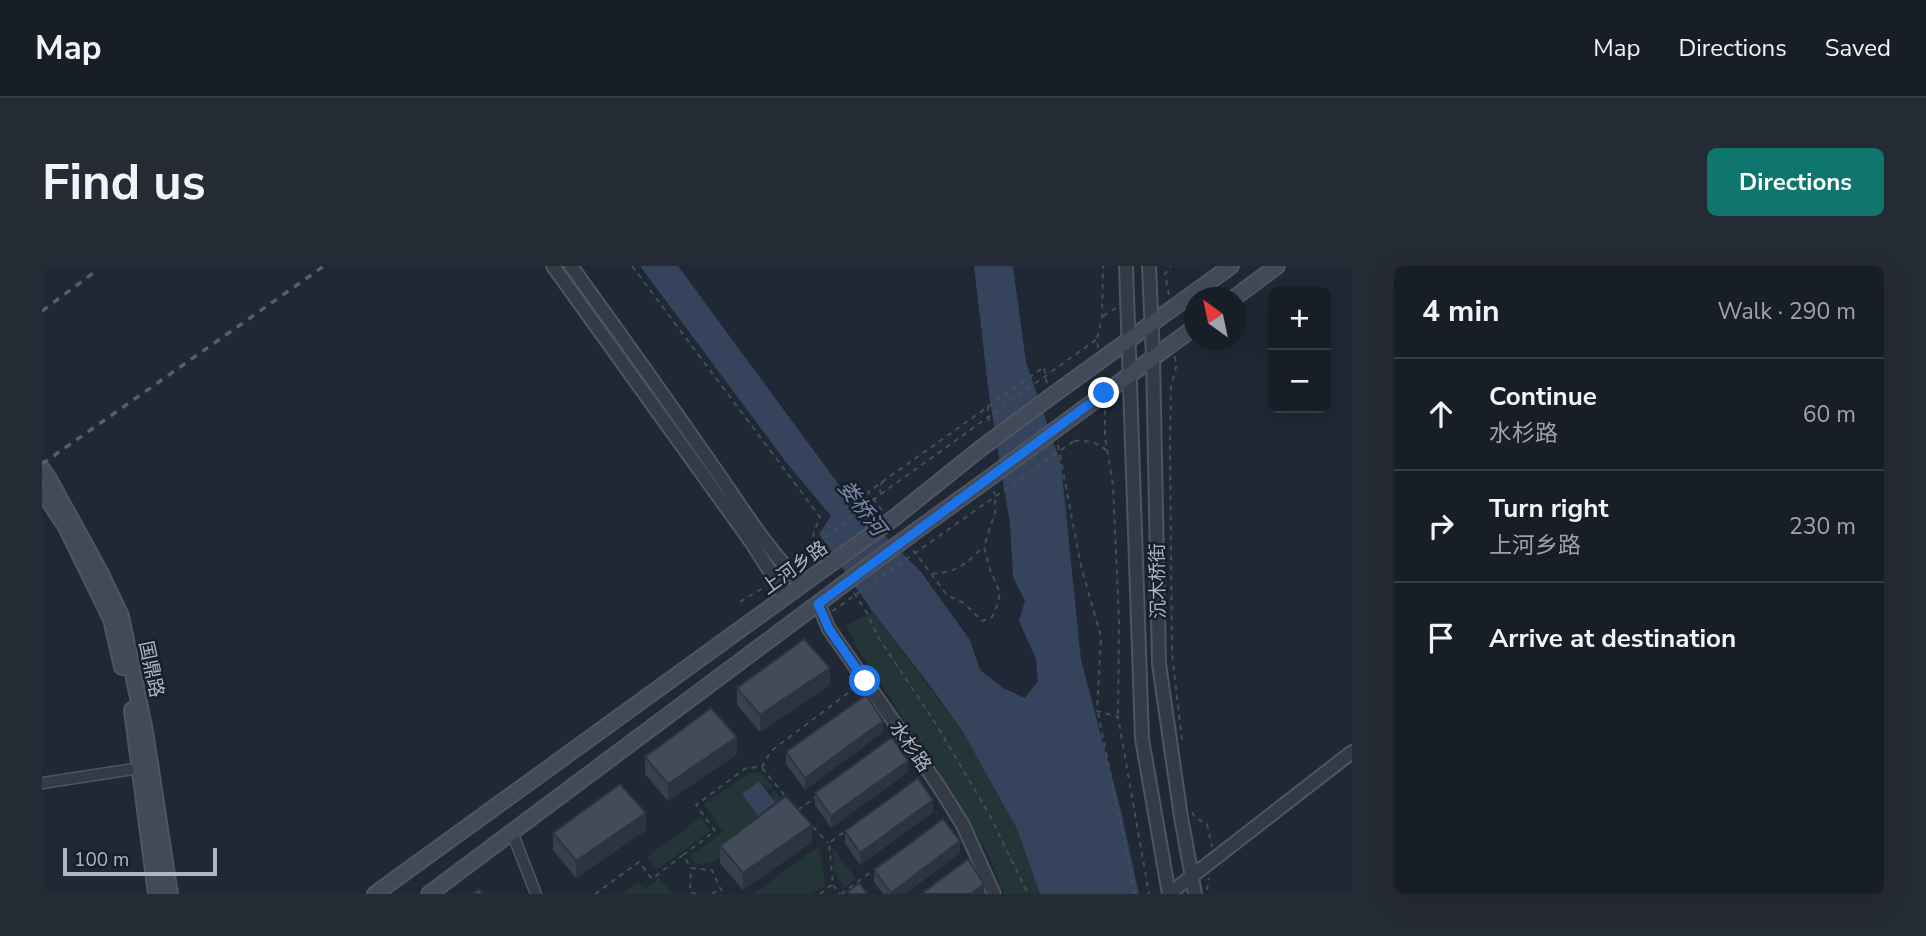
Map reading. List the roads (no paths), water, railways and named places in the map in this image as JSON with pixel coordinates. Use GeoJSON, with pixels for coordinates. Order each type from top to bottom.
{"type":"FeatureCollection","features":[{"type":"Feature","properties":{"kind":"main road","name":"上河乡路"},"geometry":{"type":"LineString","coordinates":[[374,894],[803,585],[889,515],[1231,266]]}},
{"type":"Feature","properties":{"kind":"main road"},"geometry":{"type":"LineString","coordinates":[[1247,288],[1277,266]]}},
{"type":"Feature","properties":{"kind":"main road"},"geometry":{"type":"LineString","coordinates":[[429,894],[821,610],[840,587],[991,481],[1184,335]]}},
{"type":"Feature","properties":{"kind":"main road","name":"国鼎路"},"geometry":{"type":"LineString","coordinates":[[42,470],[50,479],[121,616],[145,731],[170,894]]}},
{"type":"Feature","properties":{"kind":"main road","name":"国鼎路"},"geometry":{"type":"LineString","coordinates":[[42,491],[66,527],[111,619],[131,703],[156,894]]}},
{"type":"Feature","properties":{"kind":"street"},"geometry":{"type":"LineString","coordinates":[[553,266],[752,543],[786,597]]}},
{"type":"Feature","properties":{"kind":"street"},"geometry":{"type":"LineString","coordinates":[[571,266],[786,568],[803,585]]}},
{"type":"Feature","properties":{"kind":"street","name":"沉木桥街"},"geometry":{"type":"LineString","coordinates":[[1126,266],[1142,739],[1169,894]]}},
{"type":"Feature","properties":{"kind":"street","name":"沉木桥街"},"geometry":{"type":"LineString","coordinates":[[1149,266],[1159,664],[1195,894]]}},
{"type":"Feature","properties":{"kind":"street","name":"水杉路"},"geometry":{"type":"LineString","coordinates":[[821,610],[829,629],[963,825],[995,894]]}},
{"type":"Feature","properties":{"kind":"street"},"geometry":{"type":"LineString","coordinates":[[1169,894],[1352,752]]}},
{"type":"Feature","properties":{"kind":"street"},"geometry":{"type":"LineString","coordinates":[[42,783],[140,768]]}},
{"type":"Feature","properties":{"kind":"street"},"geometry":{"type":"LineString","coordinates":[[512,832],[536,894]]}},
{"type":"Feature","properties":{"kind":"water"},"geometry":{"type":"Polygon","coordinates":[[[640,266],[678,266],[853,504],[921,572],[970,640],[980,670],[1003,688],[1025,698],[1038,681],[1036,659],[1019,621],[1025,601],[1013,577],[1010,524],[989,395],[974,266],[1013,266],[1026,362],[1061,464],[1081,660],[1121,811],[1139,894],[1040,894],[1017,829],[963,732],[873,612],[819,534],[831,516],[786,462],[640,266]]]}},
{"type":"Feature","properties":{"kind":"water"},"geometry":{"type":"Polygon","coordinates":[[[759,781],[775,802],[758,816],[742,794],[759,781]]]}},
{"type":"Feature","properties":{"kind":"railway"},"geometry":{"type":"LineString","coordinates":[[42,464],[324,266]]}},
{"type":"Feature","properties":{"kind":"railway"},"geometry":{"type":"LineString","coordinates":[[42,311],[96,271]]}},
{"type":"Feature","properties":{"kind":"water label","name":"娄桥河"},"geometry":{"type":"Point","coordinates":[862,508]}}]}
